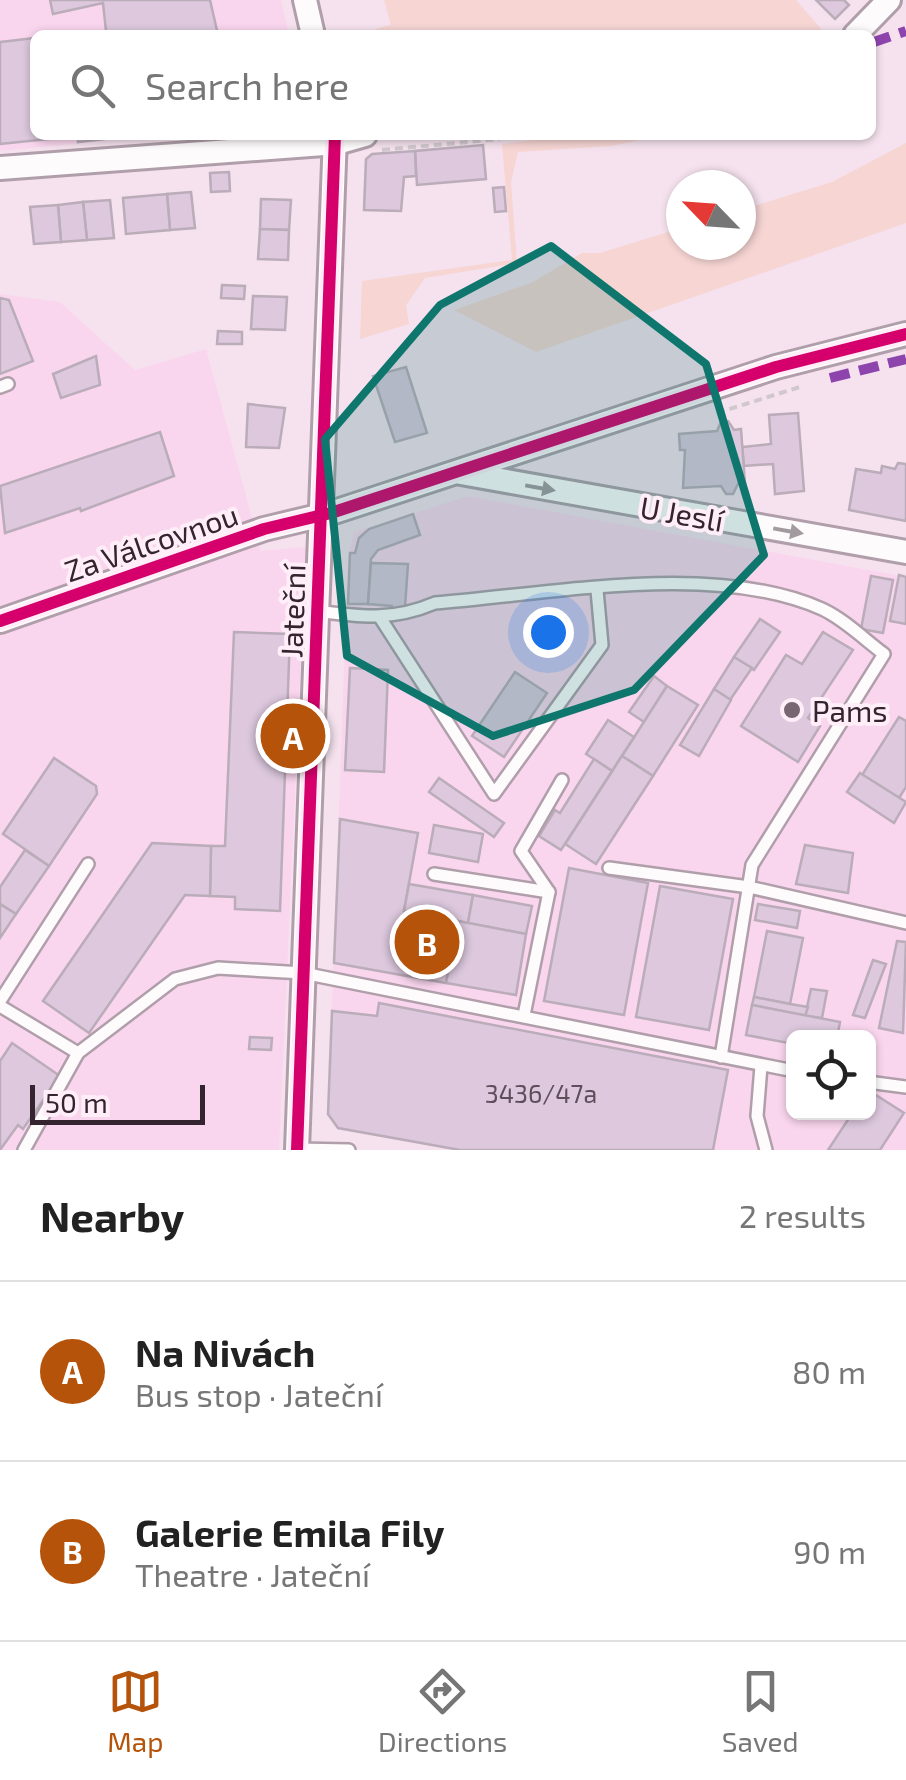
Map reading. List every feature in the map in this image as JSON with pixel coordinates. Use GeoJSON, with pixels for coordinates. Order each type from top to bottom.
{"type":"FeatureCollection","features":[{"type":"Feature","properties":{"kind":"street"},"geometry":{"type":"LineString","coordinates":[[305,0],[312,30]]}},
{"type":"Feature","properties":{"kind":"street"},"geometry":{"type":"LineString","coordinates":[[861,30],[888,0]]}},
{"type":"Feature","properties":{"kind":"street"},"geometry":{"type":"LineString","coordinates":[[0,168],[324,140]]}},
{"type":"Feature","properties":{"kind":"street","name":"Jateční"},"geometry":{"type":"LineString","coordinates":[[297,1150],[336,140]]}},
{"type":"Feature","properties":{"kind":"street","name":"Za Válcovnou"},"geometry":{"type":"LineString","coordinates":[[2,614],[264,529],[321,516],[458,473],[776,367],[906,334]]}},
{"type":"Feature","properties":{"kind":"street","name":"U Jeslí"},"geometry":{"type":"LineString","coordinates":[[458,473],[906,552]]}},
{"type":"Feature","properties":{"kind":"lane"},"geometry":{"type":"LineString","coordinates":[[318,611],[381,619],[406,616],[435,603],[683,583],[760,587],[826,610],[884,654],[752,865],[720,1057]]}},
{"type":"Feature","properties":{"kind":"lane"},"geometry":{"type":"LineString","coordinates":[[381,619],[494,794],[602,644],[597,590]]}},
{"type":"Feature","properties":{"kind":"lane"},"geometry":{"type":"LineString","coordinates":[[524,1015],[549,892],[520,851],[562,780]]}},
{"type":"Feature","properties":{"kind":"lane"},"geometry":{"type":"LineString","coordinates":[[78,1053],[0,1003],[88,864]]}},
{"type":"Feature","properties":{"kind":"lane"},"geometry":{"type":"LineString","coordinates":[[609,868],[748,888],[906,923]]}},
{"type":"Feature","properties":{"kind":"lane"},"geometry":{"type":"LineString","coordinates":[[434,874],[549,892]]}},
{"type":"Feature","properties":{"kind":"lane"},"geometry":{"type":"LineString","coordinates":[[24,1150],[78,1053],[175,979],[218,968],[303,974],[786,1070]]}},
{"type":"Feature","properties":{"kind":"lane"},"geometry":{"type":"LineString","coordinates":[[762,1066],[758,1116],[766,1150]]}},
{"type":"Feature","properties":{"kind":"lane"},"geometry":{"type":"LineString","coordinates":[[876,1083],[906,1087]]}},
{"type":"Feature","properties":{"kind":"lane"},"geometry":{"type":"LineString","coordinates":[[297,1150],[349,1150]]}},
{"type":"Feature","properties":{"kind":"path"},"geometry":{"type":"LineString","coordinates":[[369,143],[467,140]]}},
{"type":"Feature","properties":{"kind":"highlighted area"},"geometry":{"type":"Polygon","coordinates":[[[551,246],[706,364],[764,555],[634,690],[493,736],[347,656],[325,439],[440,305],[551,246]]]}},
{"type":"Feature","properties":{"kind":"shaded area"},"geometry":{"type":"Polygon","coordinates":[[[0,0],[281,0],[288,30],[30,30],[30,140],[113,140],[0,151],[0,0]]]}},
{"type":"Feature","properties":{"kind":"shaded area"},"geometry":{"type":"Polygon","coordinates":[[[384,0],[796,0],[821,29],[375,30],[391,25],[384,0]]]}},
{"type":"Feature","properties":{"kind":"shaded area"},"geometry":{"type":"Polygon","coordinates":[[[533,140],[639,140],[611,146],[518,152],[511,182],[517,263],[425,278],[406,305],[409,324],[360,339],[362,281],[512,260],[502,144],[533,140]]]}},
{"type":"Feature","properties":{"kind":"shaded area"},"geometry":{"type":"Polygon","coordinates":[[[906,143],[906,223],[536,352],[454,310],[531,283],[582,253],[600,253],[666,233],[666,260],[756,260],[756,205],[832,182],[906,143]]]}},
{"type":"Feature","properties":{"kind":"shaded area"},"geometry":{"type":"Polygon","coordinates":[[[0,294],[60,302],[135,370],[206,349],[261,551],[306,547],[279,1150],[0,1150],[0,294]]]}},
{"type":"Feature","properties":{"kind":"shaded area"},"geometry":{"type":"Polygon","coordinates":[[[468,496],[906,577],[906,1150],[460,1150],[338,1128],[328,1114],[348,557],[354,532],[468,496]]]}},
{"type":"Feature","properties":{"kind":"building"},"geometry":{"type":"Polygon","coordinates":[[[50,0],[210,0],[217,30],[106,30],[103,3],[53,14],[50,0]]]}},
{"type":"Feature","properties":{"kind":"building"},"geometry":{"type":"Polygon","coordinates":[[[816,0],[844,0],[849,5],[835,19],[816,0]]]}},
{"type":"Feature","properties":{"kind":"building"},"geometry":{"type":"Polygon","coordinates":[[[30,39],[30,140],[39,140],[0,144],[0,42],[30,39]]]}},
{"type":"Feature","properties":{"kind":"building"},"geometry":{"type":"Polygon","coordinates":[[[483,145],[486,179],[417,185],[415,151],[483,145]]]}},
{"type":"Feature","properties":{"kind":"building"},"geometry":{"type":"Polygon","coordinates":[[[415,151],[416,176],[404,177],[401,211],[364,210],[366,159],[372,154],[415,151]]]}},
{"type":"Feature","properties":{"kind":"building"},"geometry":{"type":"Polygon","coordinates":[[[229,172],[230,191],[211,192],[210,173],[229,172]]]}},
{"type":"Feature","properties":{"kind":"building"},"geometry":{"type":"Polygon","coordinates":[[[504,187],[506,211],[495,212],[493,188],[504,187]]]}},
{"type":"Feature","properties":{"kind":"building"},"geometry":{"type":"Polygon","coordinates":[[[191,192],[195,228],[170,230],[167,194],[191,192]]]}},
{"type":"Feature","properties":{"kind":"building"},"geometry":{"type":"Polygon","coordinates":[[[167,194],[170,230],[126,234],[123,198],[167,194]]]}},
{"type":"Feature","properties":{"kind":"building"},"geometry":{"type":"Polygon","coordinates":[[[261,199],[291,200],[289,230],[260,229],[261,199]]]}},
{"type":"Feature","properties":{"kind":"building"},"geometry":{"type":"Polygon","coordinates":[[[110,200],[114,238],[87,240],[83,202],[110,200]]]}},
{"type":"Feature","properties":{"kind":"building"},"geometry":{"type":"Polygon","coordinates":[[[83,202],[87,240],[61,242],[58,205],[83,202]]]}},
{"type":"Feature","properties":{"kind":"building"},"geometry":{"type":"Polygon","coordinates":[[[58,205],[61,242],[34,244],[30,207],[58,205]]]}},
{"type":"Feature","properties":{"kind":"building"},"geometry":{"type":"Polygon","coordinates":[[[260,229],[289,230],[288,260],[258,259],[260,229]]]}},
{"type":"Feature","properties":{"kind":"building"},"geometry":{"type":"Polygon","coordinates":[[[222,285],[245,286],[244,299],[221,298],[222,285]]]}},
{"type":"Feature","properties":{"kind":"building"},"geometry":{"type":"Polygon","coordinates":[[[253,296],[287,297],[285,330],[251,329],[253,296]]]}},
{"type":"Feature","properties":{"kind":"building"},"geometry":{"type":"Polygon","coordinates":[[[0,298],[9,300],[33,361],[0,374],[0,298]]]}},
{"type":"Feature","properties":{"kind":"building"},"geometry":{"type":"Polygon","coordinates":[[[218,331],[242,332],[242,344],[217,344],[218,331]]]}},
{"type":"Feature","properties":{"kind":"building"},"geometry":{"type":"Polygon","coordinates":[[[96,356],[100,385],[61,398],[53,374],[96,356]]]}},
{"type":"Feature","properties":{"kind":"building"},"geometry":{"type":"Polygon","coordinates":[[[406,367],[427,433],[395,442],[373,376],[406,367]]]}},
{"type":"Feature","properties":{"kind":"building"},"geometry":{"type":"Polygon","coordinates":[[[248,404],[285,408],[279,448],[246,447],[248,404]]]}},
{"type":"Feature","properties":{"kind":"building"},"geometry":{"type":"Polygon","coordinates":[[[798,413],[804,491],[775,494],[773,464],[744,466],[742,447],[771,444],[769,415],[798,413]]]}},
{"type":"Feature","properties":{"kind":"building"},"geometry":{"type":"Polygon","coordinates":[[[728,421],[734,430],[741,429],[745,484],[738,484],[733,494],[726,494],[721,486],[683,488],[685,450],[680,450],[679,434],[717,431],[721,422],[728,421]]]}},
{"type":"Feature","properties":{"kind":"building"},"geometry":{"type":"Polygon","coordinates":[[[160,432],[174,476],[81,511],[80,508],[5,533],[0,486],[160,432]]]}},
{"type":"Feature","properties":{"kind":"building"},"geometry":{"type":"Polygon","coordinates":[[[898,463],[906,464],[906,521],[849,510],[856,469],[881,473],[882,466],[895,469],[898,463]]]}},
{"type":"Feature","properties":{"kind":"building"},"geometry":{"type":"Polygon","coordinates":[[[413,514],[420,535],[378,550],[371,559],[368,604],[348,604],[350,553],[355,553],[359,538],[369,529],[413,514]]]}},
{"type":"Feature","properties":{"kind":"building"},"geometry":{"type":"Polygon","coordinates":[[[371,563],[408,564],[405,607],[392,611],[392,606],[368,604],[371,563]]]}},
{"type":"Feature","properties":{"kind":"building"},"geometry":{"type":"Polygon","coordinates":[[[899,575],[906,577],[906,624],[890,621],[899,575]]]}},
{"type":"Feature","properties":{"kind":"building"},"geometry":{"type":"Polygon","coordinates":[[[871,576],[893,580],[883,633],[861,629],[871,576]]]}},
{"type":"Feature","properties":{"kind":"building"},"geometry":{"type":"Polygon","coordinates":[[[760,619],[780,632],[754,670],[734,657],[760,619]]]}},
{"type":"Feature","properties":{"kind":"building"},"geometry":{"type":"Polygon","coordinates":[[[234,632],[290,634],[280,911],[235,909],[235,897],[210,896],[211,846],[225,846],[234,632]]]}},
{"type":"Feature","properties":{"kind":"building"},"geometry":{"type":"Polygon","coordinates":[[[823,632],[853,650],[808,718],[820,726],[798,762],[741,726],[786,655],[802,664],[823,632]]]}},
{"type":"Feature","properties":{"kind":"building"},"geometry":{"type":"Polygon","coordinates":[[[734,657],[752,668],[730,700],[714,689],[734,657]]]}},
{"type":"Feature","properties":{"kind":"building"},"geometry":{"type":"Polygon","coordinates":[[[350,668],[388,670],[384,772],[345,770],[350,668]]]}},
{"type":"Feature","properties":{"kind":"building"},"geometry":{"type":"Polygon","coordinates":[[[515,672],[547,693],[504,757],[472,736],[515,672]]]}},
{"type":"Feature","properties":{"kind":"building"},"geometry":{"type":"Polygon","coordinates":[[[654,676],[667,686],[644,722],[629,712],[654,676]]]}},
{"type":"Feature","properties":{"kind":"building"},"geometry":{"type":"Polygon","coordinates":[[[667,686],[698,705],[653,776],[622,756],[667,686]]]}},
{"type":"Feature","properties":{"kind":"building"},"geometry":{"type":"Polygon","coordinates":[[[714,689],[731,700],[699,756],[680,745],[714,689]]]}},
{"type":"Feature","properties":{"kind":"building"},"geometry":{"type":"Polygon","coordinates":[[[899,717],[906,721],[906,787],[899,798],[862,775],[899,717]]]}},
{"type":"Feature","properties":{"kind":"building"},"geometry":{"type":"Polygon","coordinates":[[[608,720],[634,737],[612,771],[586,754],[608,720]]]}},
{"type":"Feature","properties":{"kind":"building"},"geometry":{"type":"Polygon","coordinates":[[[622,756],[653,776],[596,864],[565,844],[622,756]]]}},
{"type":"Feature","properties":{"kind":"building"},"geometry":{"type":"Polygon","coordinates":[[[54,758],[96,786],[97,794],[49,866],[3,834],[54,758]]]}},
{"type":"Feature","properties":{"kind":"building"},"geometry":{"type":"Polygon","coordinates":[[[594,759],[612,771],[561,850],[539,836],[555,810],[560,813],[594,759]]]}},
{"type":"Feature","properties":{"kind":"building"},"geometry":{"type":"Polygon","coordinates":[[[860,773],[906,802],[894,823],[847,792],[860,773]]]}},
{"type":"Feature","properties":{"kind":"building"},"geometry":{"type":"Polygon","coordinates":[[[439,778],[504,823],[494,837],[429,792],[439,778]]]}},
{"type":"Feature","properties":{"kind":"building"},"geometry":{"type":"Polygon","coordinates":[[[340,819],[418,833],[404,911],[458,921],[446,983],[334,963],[340,819]]]}},
{"type":"Feature","properties":{"kind":"building"},"geometry":{"type":"Polygon","coordinates":[[[434,825],[483,834],[478,862],[429,853],[434,825]]]}},
{"type":"Feature","properties":{"kind":"building"},"geometry":{"type":"Polygon","coordinates":[[[152,843],[211,846],[210,896],[185,895],[89,1033],[43,1001],[152,843]]]}},
{"type":"Feature","properties":{"kind":"building"},"geometry":{"type":"Polygon","coordinates":[[[805,845],[853,853],[848,893],[796,884],[805,845]]]}},
{"type":"Feature","properties":{"kind":"building"},"geometry":{"type":"Polygon","coordinates":[[[25,850],[49,866],[16,914],[0,904],[0,887],[25,850]]]}},
{"type":"Feature","properties":{"kind":"building"},"geometry":{"type":"Polygon","coordinates":[[[569,868],[648,883],[624,1015],[544,1001],[569,868]]]}},
{"type":"Feature","properties":{"kind":"building"},"geometry":{"type":"Polygon","coordinates":[[[409,884],[473,895],[468,923],[404,911],[409,884]]]}},
{"type":"Feature","properties":{"kind":"building"},"geometry":{"type":"Polygon","coordinates":[[[660,886],[733,899],[709,1030],[636,1017],[660,886]]]}},
{"type":"Feature","properties":{"kind":"building"},"geometry":{"type":"Polygon","coordinates":[[[473,895],[532,906],[526,934],[468,923],[473,895]]]}},
{"type":"Feature","properties":{"kind":"building"},"geometry":{"type":"Polygon","coordinates":[[[0,904],[16,914],[0,938],[0,904]]]}},
{"type":"Feature","properties":{"kind":"building"},"geometry":{"type":"Polygon","coordinates":[[[758,904],[800,911],[797,928],[755,920],[758,904]]]}},
{"type":"Feature","properties":{"kind":"building"},"geometry":{"type":"Polygon","coordinates":[[[458,921],[526,934],[516,995],[446,983],[458,921]]]}},
{"type":"Feature","properties":{"kind":"building"},"geometry":{"type":"Polygon","coordinates":[[[767,931],[803,938],[790,1004],[754,997],[767,931]]]}},
{"type":"Feature","properties":{"kind":"building"},"geometry":{"type":"Polygon","coordinates":[[[897,941],[906,942],[903,1033],[879,1028],[897,941]]]}},
{"type":"Feature","properties":{"kind":"building"},"geometry":{"type":"Polygon","coordinates":[[[873,960],[886,964],[865,1018],[853,1015],[873,960]]]}},
{"type":"Feature","properties":{"kind":"building"},"geometry":{"type":"Polygon","coordinates":[[[811,989],[827,991],[822,1018],[805,1016],[811,989]]]}},
{"type":"Feature","properties":{"kind":"building"},"geometry":{"type":"Polygon","coordinates":[[[754,997],[808,1007],[805,1016],[752,1005],[754,997]]]}},
{"type":"Feature","properties":{"kind":"building"},"geometry":{"type":"Polygon","coordinates":[[[379,1003],[728,1070],[713,1150],[460,1150],[338,1128],[328,1114],[332,1011],[377,1016],[379,1003]]]}},
{"type":"Feature","properties":{"kind":"building"},"geometry":{"type":"Polygon","coordinates":[[[752,1005],[840,1022],[838,1030],[786,1030],[786,1042],[746,1035],[752,1005]]]}},
{"type":"Feature","properties":{"kind":"building"},"geometry":{"type":"Polygon","coordinates":[[[250,1037],[272,1038],[271,1050],[249,1049],[250,1037]]]}},
{"type":"Feature","properties":{"kind":"building"},"geometry":{"type":"Polygon","coordinates":[[[12,1043],[60,1076],[23,1129],[18,1125],[0,1150],[0,1061],[12,1043]]]}},
{"type":"Feature","properties":{"kind":"building"},"geometry":{"type":"Polygon","coordinates":[[[876,1095],[904,1113],[880,1150],[828,1150],[848,1120],[876,1120],[876,1095]]]}},
{"type":"Feature","properties":{"kind":"marked path"},"geometry":{"type":"LineString","coordinates":[[876,41],[906,31]]}},
{"type":"Feature","properties":{"kind":"marked path"},"geometry":{"type":"LineString","coordinates":[[830,378],[906,359]]}},
{"type":"Feature","properties":{"kind":"cycle path"},"geometry":{"type":"LineString","coordinates":[[297,1150],[335,140]]}},
{"type":"Feature","properties":{"kind":"cycle path"},"geometry":{"type":"LineString","coordinates":[[0,621],[264,529],[331,513],[776,367],[906,334]]}},
{"type":"Feature","properties":{"kind":"place","name":"Pams"},"geometry":{"type":"Point","coordinates":[792,710]}},
{"type":"Feature","properties":{"kind":"place","name":"Na Nivách"},"geometry":{"type":"Point","coordinates":[293,736]}},
{"type":"Feature","properties":{"kind":"place","name":"Galerie Emila Fily"},"geometry":{"type":"Point","coordinates":[427,942]}}]}
